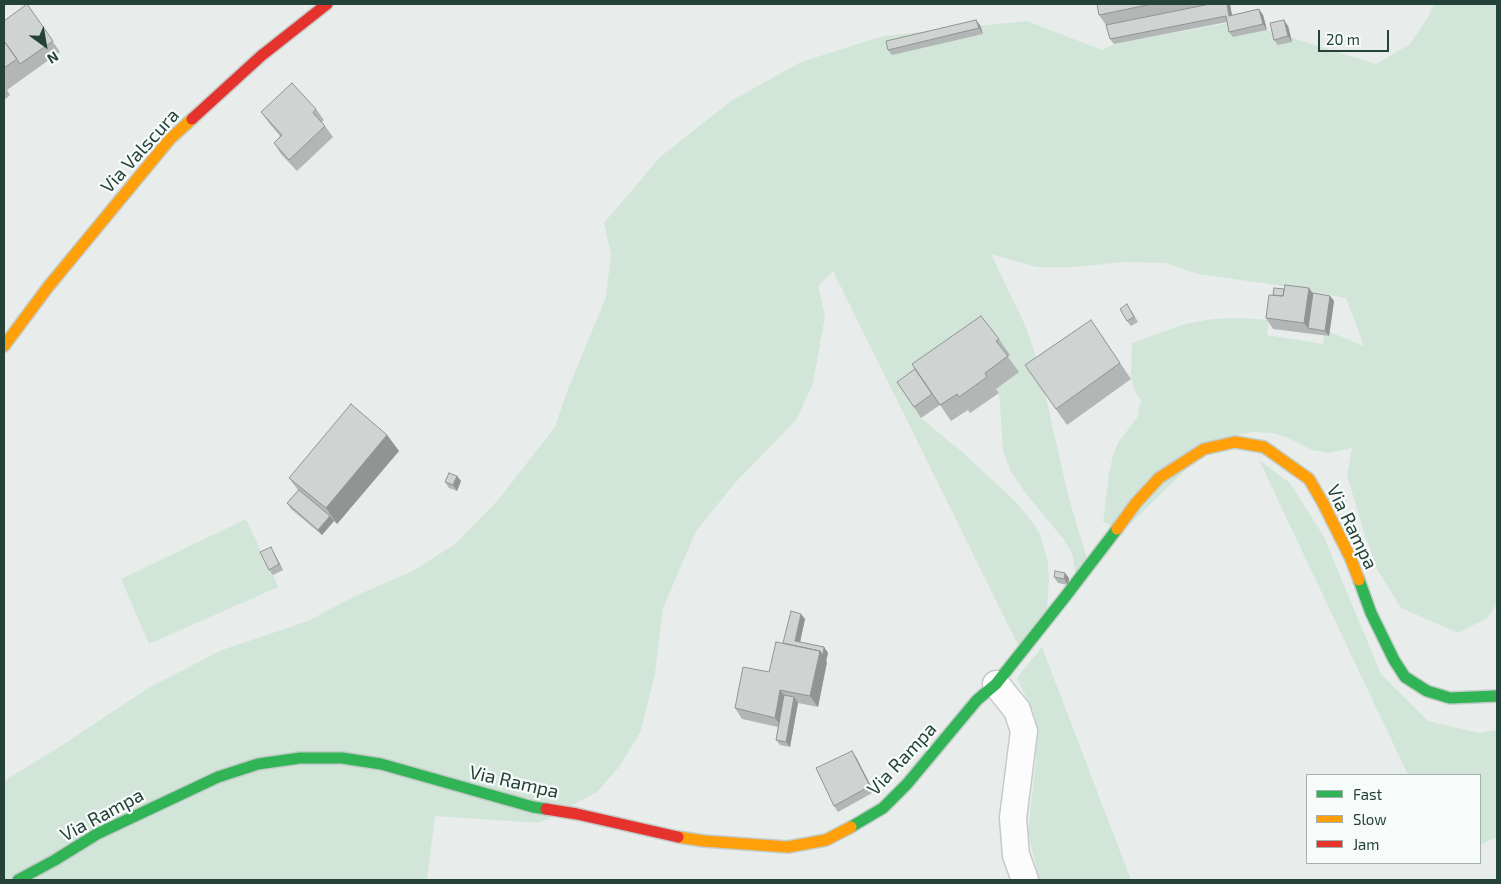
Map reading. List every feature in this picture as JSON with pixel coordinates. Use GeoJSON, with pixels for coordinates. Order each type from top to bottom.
{"type":"FeatureCollection","features":[{"type":"Feature","properties":{"kind":"street","name":"Via Valscura"},"geometry":{"type":"LineString","coordinates":[[4,346],[48,287],[170,139],[261,56],[327,4]]}},
{"type":"Feature","properties":{"kind":"street","name":"Via Rampa"},"geometry":{"type":"LineString","coordinates":[[18,880],[56,860],[98,834],[218,777],[258,764],[300,758],[342,758],[381,764],[533,807],[577,814],[663,834],[704,841],[788,847],[826,840],[883,808],[907,784],[977,700],[996,684],[1136,503],[1164,473],[1204,449],[1235,442],[1264,447],[1309,479],[1323,502],[1350,557],[1376,621],[1394,660],[1405,678],[1427,691],[1450,698],[1497,696]]}},
{"type":"Feature","properties":{"kind":"street"},"geometry":{"type":"LineString","coordinates":[[996,684],[1016,710],[1024,731],[1013,818],[1016,855],[1024,880]]}},
{"type":"Feature","properties":{"kind":"green space"},"geometry":{"type":"Polygon","coordinates":[[[1434,4],[1497,4],[1497,604],[1487,618],[1458,633],[1401,608],[1377,569],[1364,532],[1347,476],[1352,448],[1328,453],[1312,450],[1273,433],[1252,432],[1217,439],[1123,531],[1103,522],[1113,455],[1118,443],[1138,416],[1139,405],[1142,403],[1131,379],[1132,343],[1185,324],[1213,319],[1241,318],[1269,320],[1267,335],[1323,344],[1324,336],[1329,336],[1330,332],[1364,346],[1346,298],[1270,284],[1198,274],[1165,263],[1123,262],[1075,267],[1036,267],[991,254],[1026,327],[1038,363],[1069,499],[1091,572],[1075,572],[1073,556],[1065,541],[1027,495],[1011,472],[1003,451],[999,393],[996,389],[904,393],[921,418],[961,451],[1015,501],[1034,524],[1041,537],[1048,563],[1049,579],[1046,625],[1019,647],[833,271],[818,286],[825,316],[813,384],[796,420],[736,482],[696,531],[663,608],[655,673],[641,731],[619,767],[597,792],[539,823],[435,816],[427,880],[4,880],[4,781],[150,687],[222,650],[308,621],[355,596],[413,571],[455,544],[498,500],[555,427],[566,394],[606,297],[611,254],[604,223],[660,157],[731,101],[801,62],[883,36],[1027,21],[1102,50],[1114,44],[1233,22],[1267,30],[1376,64],[1410,44],[1427,19],[1434,4]]]}},
{"type":"Feature","properties":{"kind":"green space"},"geometry":{"type":"Polygon","coordinates":[[[1259,460],[1290,483],[1324,537],[1381,674],[1428,721],[1479,733],[1497,730],[1497,837],[1481,845],[1481,774],[1408,774],[1259,460]]]}},
{"type":"Feature","properties":{"kind":"green space"},"geometry":{"type":"Polygon","coordinates":[[[246,519],[264,558],[274,553],[283,570],[273,575],[278,587],[149,644],[121,579],[246,519]]]}},
{"type":"Feature","properties":{"kind":"green space"},"geometry":{"type":"Polygon","coordinates":[[[1042,647],[1131,880],[1039,880],[1028,831],[1036,761],[1035,716],[1017,678],[1042,647]]]}},
{"type":"Feature","properties":{"kind":"building"},"geometry":{"type":"Polygon","coordinates":[[[27,4],[53,41],[20,64],[4,41],[4,21],[27,4]]]}},
{"type":"Feature","properties":{"kind":"building"},"geometry":{"type":"Polygon","coordinates":[[[1097,4],[1152,4],[1099,15],[1097,4]]]}},
{"type":"Feature","properties":{"kind":"building"},"geometry":{"type":"Polygon","coordinates":[[[1210,4],[1227,4],[1229,16],[1259,9],[1263,24],[1229,32],[1226,16],[1110,39],[1106,25],[1210,4]]]}},
{"type":"Feature","properties":{"kind":"building"},"geometry":{"type":"Polygon","coordinates":[[[976,20],[979,28],[888,50],[886,41],[976,20]]]}},
{"type":"Feature","properties":{"kind":"building"},"geometry":{"type":"Polygon","coordinates":[[[1284,20],[1288,36],[1274,40],[1270,23],[1284,20]]]}},
{"type":"Feature","properties":{"kind":"building"},"geometry":{"type":"Polygon","coordinates":[[[4,41],[17,59],[4,68],[4,41]]]}},
{"type":"Feature","properties":{"kind":"building"},"geometry":{"type":"Polygon","coordinates":[[[292,83],[316,109],[313,113],[325,126],[289,160],[274,143],[282,135],[261,112],[292,83]]]}},
{"type":"Feature","properties":{"kind":"building"},"geometry":{"type":"Polygon","coordinates":[[[1285,285],[1309,288],[1304,323],[1266,318],[1269,295],[1283,296],[1285,285]]]}},
{"type":"Feature","properties":{"kind":"building"},"geometry":{"type":"Polygon","coordinates":[[[1274,288],[1284,289],[1283,296],[1273,295],[1274,288]]]}},
{"type":"Feature","properties":{"kind":"building"},"geometry":{"type":"Polygon","coordinates":[[[1313,293],[1330,296],[1325,331],[1308,328],[1313,293]]]}},
{"type":"Feature","properties":{"kind":"building"},"geometry":{"type":"Polygon","coordinates":[[[1127,304],[1134,317],[1127,321],[1120,309],[1127,304]]]}},
{"type":"Feature","properties":{"kind":"building"},"geometry":{"type":"Polygon","coordinates":[[[981,316],[999,339],[996,341],[1008,356],[985,373],[987,377],[959,397],[957,394],[940,405],[912,364],[981,316]]]}},
{"type":"Feature","properties":{"kind":"building"},"geometry":{"type":"Polygon","coordinates":[[[1091,320],[1120,363],[1056,409],[1025,365],[1091,320]]]}},
{"type":"Feature","properties":{"kind":"building"},"geometry":{"type":"Polygon","coordinates":[[[915,369],[932,394],[914,407],[897,382],[915,369]]]}},
{"type":"Feature","properties":{"kind":"building"},"geometry":{"type":"Polygon","coordinates":[[[351,404],[387,435],[326,508],[289,478],[351,404]]]}},
{"type":"Feature","properties":{"kind":"building"},"geometry":{"type":"Polygon","coordinates":[[[449,473],[457,476],[453,485],[445,482],[449,473]]]}},
{"type":"Feature","properties":{"kind":"building"},"geometry":{"type":"Polygon","coordinates":[[[299,490],[330,516],[318,530],[287,503],[299,490]]]}},
{"type":"Feature","properties":{"kind":"building"},"geometry":{"type":"Polygon","coordinates":[[[271,547],[279,564],[269,570],[260,552],[271,547]]]}},
{"type":"Feature","properties":{"kind":"building"},"geometry":{"type":"Polygon","coordinates":[[[1055,571],[1065,573],[1064,579],[1054,577],[1055,571]]]}},
{"type":"Feature","properties":{"kind":"building"},"geometry":{"type":"Polygon","coordinates":[[[791,611],[801,614],[795,641],[824,647],[823,655],[820,651],[783,643],[791,611]]]}},
{"type":"Feature","properties":{"kind":"building"},"geometry":{"type":"Polygon","coordinates":[[[776,642],[820,651],[810,696],[780,690],[775,718],[735,708],[743,667],[769,672],[776,642]]]}},
{"type":"Feature","properties":{"kind":"building"},"geometry":{"type":"Polygon","coordinates":[[[784,695],[794,697],[786,742],[776,740],[784,695]]]}},
{"type":"Feature","properties":{"kind":"building"},"geometry":{"type":"Polygon","coordinates":[[[852,751],[870,786],[834,806],[816,768],[852,751]]]}},
{"type":"Feature","properties":{"kind":"traffic: fast"},"geometry":{"type":"LineString","coordinates":[[851,827],[883,808],[907,784],[977,700],[996,684],[1117,529]]}},
{"type":"Feature","properties":{"kind":"traffic: fast"},"geometry":{"type":"LineString","coordinates":[[1359,580],[1371,613],[1394,660],[1405,677],[1427,691],[1450,698],[1497,696]]}},
{"type":"Feature","properties":{"kind":"traffic: fast"},"geometry":{"type":"LineString","coordinates":[[18,880],[97,834],[218,777],[258,764],[300,758],[342,758],[381,764],[546,809]]}},
{"type":"Feature","properties":{"kind":"traffic: slow"},"geometry":{"type":"LineString","coordinates":[[4,346],[48,287],[170,139],[192,119]]}},
{"type":"Feature","properties":{"kind":"traffic: slow"},"geometry":{"type":"LineString","coordinates":[[1117,529],[1136,503],[1159,478],[1204,449],[1235,442],[1264,447],[1309,479],[1350,557],[1359,580]]}},
{"type":"Feature","properties":{"kind":"traffic: slow"},"geometry":{"type":"LineString","coordinates":[[678,837],[704,841],[788,847],[826,840],[851,827]]}},
{"type":"Feature","properties":{"kind":"traffic: jam"},"geometry":{"type":"LineString","coordinates":[[192,119],[261,56],[327,4]]}},
{"type":"Feature","properties":{"kind":"traffic: jam"},"geometry":{"type":"LineString","coordinates":[[546,809],[577,814],[678,837]]}}]}
